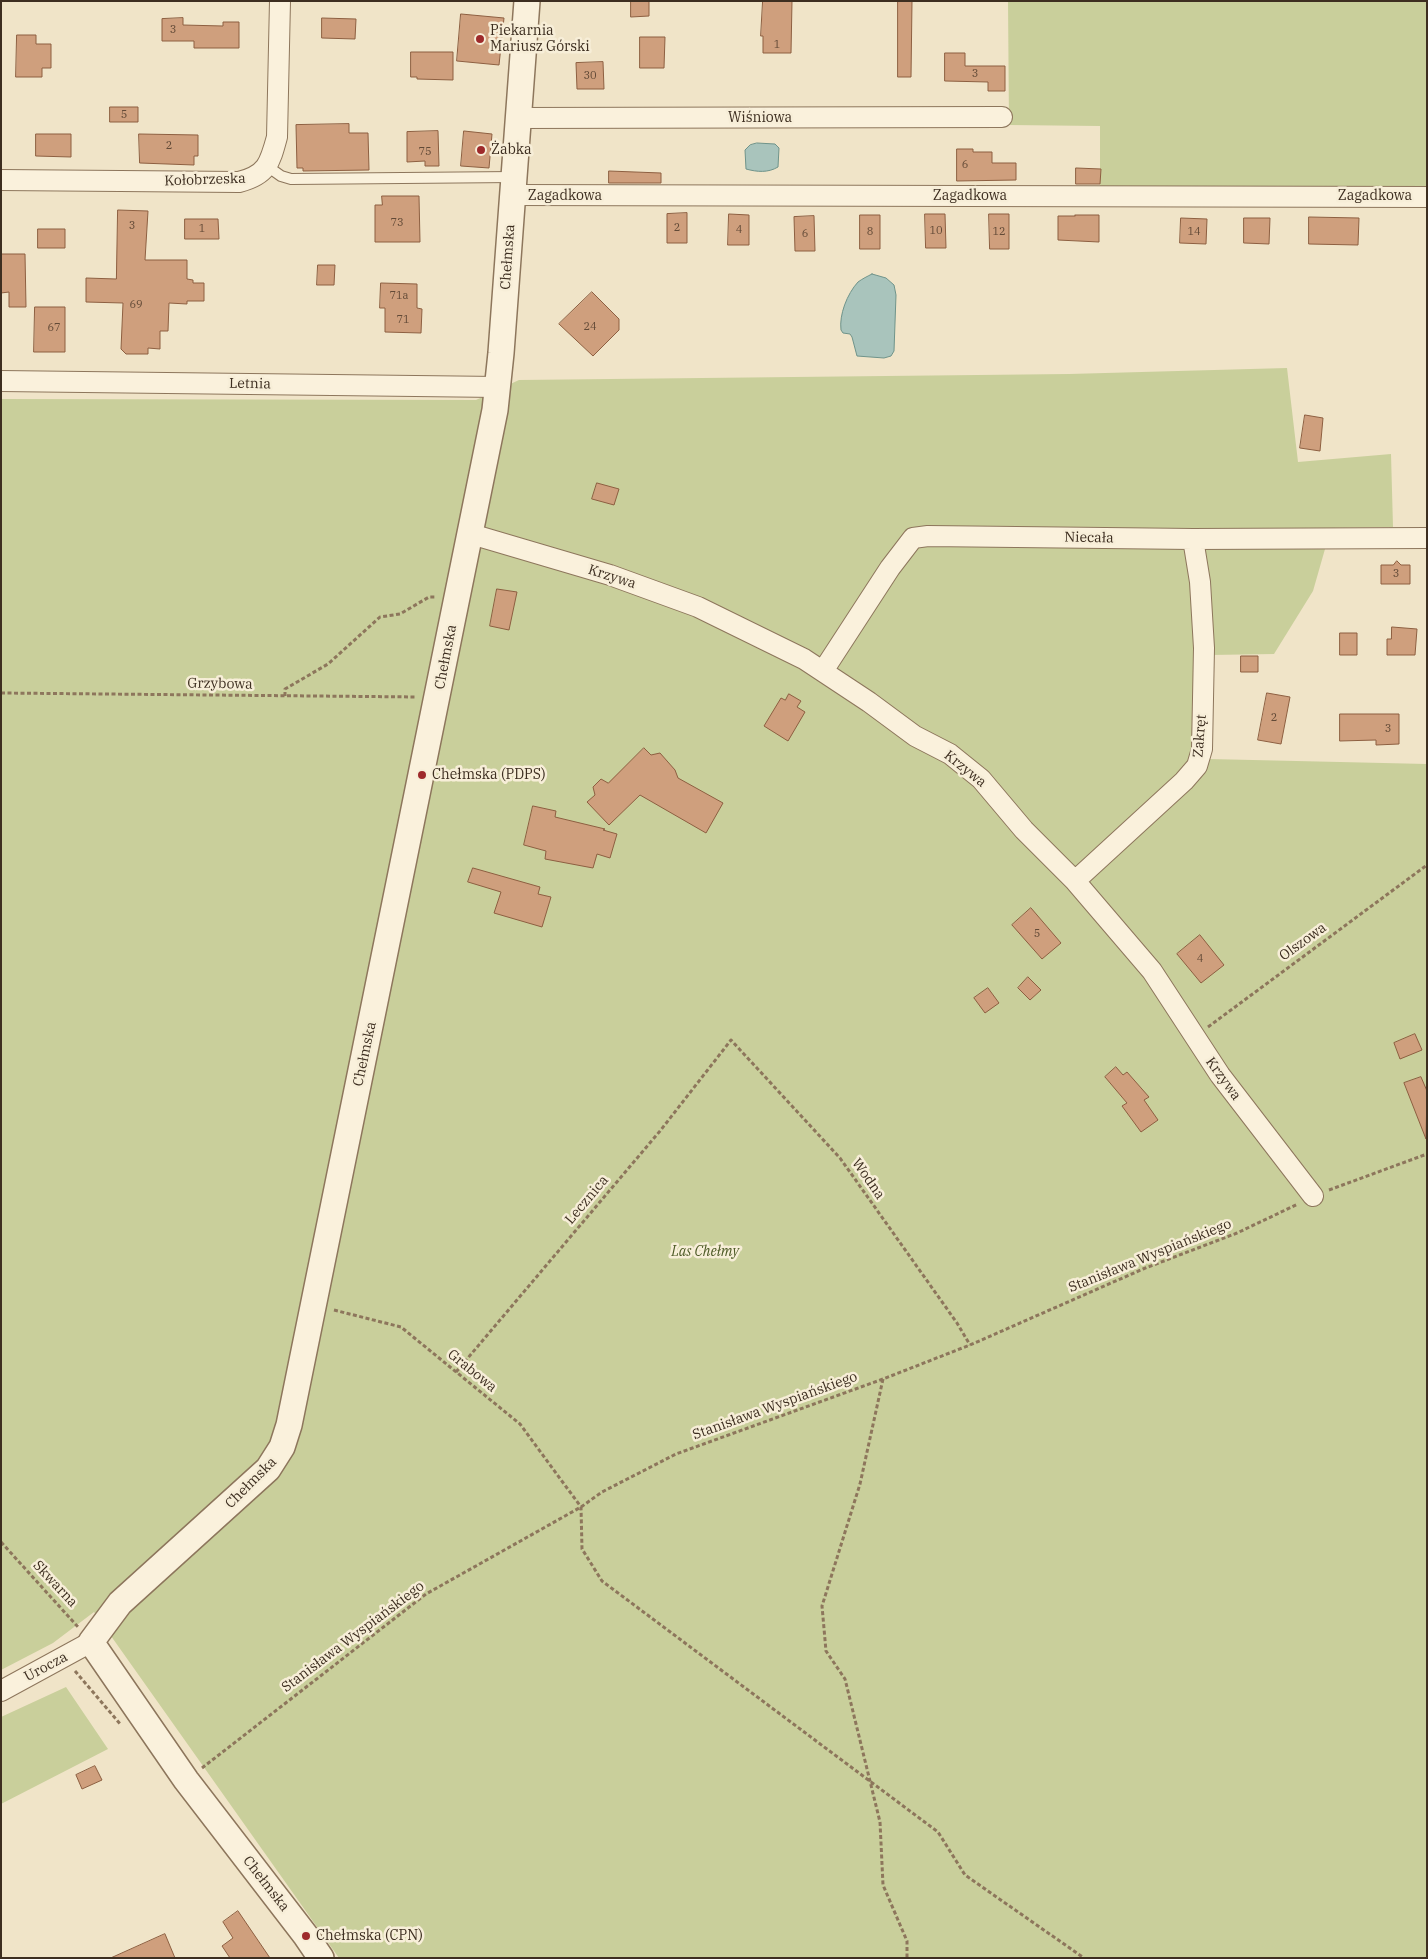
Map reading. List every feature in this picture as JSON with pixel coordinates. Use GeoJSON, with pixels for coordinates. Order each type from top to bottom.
{"type":"FeatureCollection","features":[{"type":"Feature","properties":{"kind":"street"},"geometry":{"type":"LineString","coordinates":[[267,166],[277,137],[280,1]]}},
{"type":"Feature","properties":{"kind":"street","name":"Chełmska"},"geometry":{"type":"LineString","coordinates":[[321,1958],[186,1780],[91,1642],[120,1603],[261,1476],[278,1455],[290,1425],[471,534],[498,387],[526,1]]}},
{"type":"Feature","properties":{"kind":"street","name":"Wiśniowa"},"geometry":{"type":"LineString","coordinates":[[518,118],[1002,117]]}},
{"type":"Feature","properties":{"kind":"street","name":"Kołobrzeska"},"geometry":{"type":"LineString","coordinates":[[1,180],[239,182],[253,178],[265,170],[267,166]]}},
{"type":"Feature","properties":{"kind":"street","name":"Zagadkowa"},"geometry":{"type":"LineString","coordinates":[[513,186],[1427,197]]}},
{"type":"Feature","properties":{"kind":"street","name":"Letnia"},"geometry":{"type":"LineString","coordinates":[[1,381],[498,387]]}},
{"type":"Feature","properties":{"kind":"street","name":"Krzywa"},"geometry":{"type":"LineString","coordinates":[[471,534],[610,575],[698,607],[763,638],[823,671],[915,736],[950,754],[981,779],[1024,830],[1075,881],[1152,971],[1193,1037],[1230,1089],[1313,1196]]}},
{"type":"Feature","properties":{"kind":"street","name":"Niecała"},"geometry":{"type":"LineString","coordinates":[[823,671],[890,568],[913,538],[928,536],[1193,539],[1427,538]]}},
{"type":"Feature","properties":{"kind":"street","name":"Zakręt"},"geometry":{"type":"LineString","coordinates":[[1075,881],[1184,781],[1197,766],[1202,749],[1204,648],[1200,582],[1193,539]]}},
{"type":"Feature","properties":{"kind":"street","name":"Urocza"},"geometry":{"type":"LineString","coordinates":[[1,1691],[91,1642]]}},
{"type":"Feature","properties":{"kind":"lane"},"geometry":{"type":"LineString","coordinates":[[267,166],[281,176],[291,179],[513,186]]}},
{"type":"Feature","properties":{"kind":"path"},"geometry":{"type":"LineString","coordinates":[[285,696],[285,689],[328,664],[380,617],[400,614],[429,597],[437,597]]}},
{"type":"Feature","properties":{"kind":"path","name":"Grzybowa"},"geometry":{"type":"LineString","coordinates":[[1,693],[438,697]]}},
{"type":"Feature","properties":{"kind":"path","name":"Olszowa"},"geometry":{"type":"LineString","coordinates":[[1193,1037],[1427,865]]}},
{"type":"Feature","properties":{"kind":"path","name":"Wodna"},"geometry":{"type":"LineString","coordinates":[[731,1040],[840,1158],[957,1323],[970,1345]]}},
{"type":"Feature","properties":{"kind":"path","name":"Lecznica"},"geometry":{"type":"LineString","coordinates":[[456,1372],[660,1131],[731,1040]]}},
{"type":"Feature","properties":{"kind":"path","name":"Stanisława Wyspiańskiego"},"geometry":{"type":"LineString","coordinates":[[186,1780],[426,1594],[581,1507],[602,1492],[676,1454],[883,1379],[970,1345],[1142,1269],[1245,1229],[1313,1196],[1427,1154]]}},
{"type":"Feature","properties":{"kind":"path","name":"Grabowa"},"geometry":{"type":"LineString","coordinates":[[314,1305],[401,1327],[520,1424],[581,1507]]}},
{"type":"Feature","properties":{"kind":"path"},"geometry":{"type":"LineString","coordinates":[[883,1379],[860,1484],[822,1606],[826,1651],[845,1679],[880,1822],[883,1885],[907,1941],[907,1958]]}},
{"type":"Feature","properties":{"kind":"path"},"geometry":{"type":"LineString","coordinates":[[581,1507],[582,1549],[602,1580],[938,1832],[965,1875],[1084,1958]]}},
{"type":"Feature","properties":{"kind":"path","name":"Skwarna"},"geometry":{"type":"LineString","coordinates":[[1,1542],[65,1610],[91,1642]]}},
{"type":"Feature","properties":{"kind":"green space"},"geometry":{"type":"Polygon","coordinates":[[[1008,1],[1427,1],[1427,187],[1100,191],[1100,126],[1009,125],[1008,1]]]}},
{"type":"Feature","properties":{"kind":"green space","name":"Las Chełmy"},"geometry":{"type":"Polygon","coordinates":[[[1287,368],[1298,462],[1391,454],[1393,527],[1331,528],[1313,591],[1274,654],[1210,655],[1209,759],[1427,764],[1427,1958],[339,1958],[94,1612],[53,1643],[1,1670],[1,399],[476,400],[519,380],[1069,374],[1287,368]]]}},
{"type":"Feature","properties":{"kind":"green space"},"geometry":{"type":"Polygon","coordinates":[[[66,1687],[108,1749],[1,1804],[1,1717],[66,1687]]]}},
{"type":"Feature","properties":{"kind":"water"},"geometry":{"type":"Polygon","coordinates":[[[757,143],[775,144],[779,148],[778,167],[762,171],[746,169],[745,150],[750,145],[757,143]]]}},
{"type":"Feature","properties":{"kind":"water"},"geometry":{"type":"Polygon","coordinates":[[[872,274],[886,278],[894,285],[896,295],[894,351],[891,356],[884,358],[857,356],[852,337],[841,330],[843,311],[850,292],[858,282],[872,274]]]}},
{"type":"Feature","properties":{"kind":"building"},"geometry":{"type":"Polygon","coordinates":[[[631,1],[649,1],[649,16],[631,17],[631,1]]]}},
{"type":"Feature","properties":{"kind":"building"},"geometry":{"type":"Polygon","coordinates":[[[763,1],[792,1],[791,53],[763,53],[763,36],[761,36],[763,1]]]}},
{"type":"Feature","properties":{"kind":"building"},"geometry":{"type":"Polygon","coordinates":[[[898,1],[912,1],[911,77],[898,77],[898,1]]]}},
{"type":"Feature","properties":{"kind":"building","name":"Piekarnia Mariusz Górski"},"geometry":{"type":"Polygon","coordinates":[[[461,14],[504,18],[499,65],[457,61],[461,14]]]}},
{"type":"Feature","properties":{"kind":"building"},"geometry":{"type":"Polygon","coordinates":[[[183,18],[183,25],[223,26],[223,22],[239,22],[239,48],[194,48],[194,41],[162,41],[162,19],[183,18]]]}},
{"type":"Feature","properties":{"kind":"building"},"geometry":{"type":"Polygon","coordinates":[[[322,18],[356,19],[355,39],[322,38],[322,18]]]}},
{"type":"Feature","properties":{"kind":"building"},"geometry":{"type":"Polygon","coordinates":[[[17,35],[36,35],[36,44],[51,44],[51,68],[42,68],[42,77],[16,77],[17,35]]]}},
{"type":"Feature","properties":{"kind":"building"},"geometry":{"type":"Polygon","coordinates":[[[640,37],[665,37],[664,68],[640,68],[640,37]]]}},
{"type":"Feature","properties":{"kind":"building"},"geometry":{"type":"Polygon","coordinates":[[[411,52],[453,52],[453,80],[417,79],[417,77],[411,77],[411,52]]]}},
{"type":"Feature","properties":{"kind":"building"},"geometry":{"type":"Polygon","coordinates":[[[945,53],[965,53],[965,66],[1005,66],[1005,91],[988,91],[988,82],[945,81],[945,53]]]}},
{"type":"Feature","properties":{"kind":"building"},"geometry":{"type":"Polygon","coordinates":[[[603,62],[604,89],[577,89],[576,63],[603,62]]]}},
{"type":"Feature","properties":{"kind":"building"},"geometry":{"type":"Polygon","coordinates":[[[110,107],[138,107],[138,122],[110,122],[110,107]]]}},
{"type":"Feature","properties":{"kind":"building"},"geometry":{"type":"Polygon","coordinates":[[[349,124],[349,133],[368,133],[369,170],[303,171],[303,168],[297,168],[296,125],[349,124]]]}},
{"type":"Feature","properties":{"kind":"building"},"geometry":{"type":"Polygon","coordinates":[[[438,131],[439,166],[425,166],[425,161],[407,162],[407,132],[438,131]]]}},
{"type":"Feature","properties":{"kind":"building","name":"Żabka"},"geometry":{"type":"Polygon","coordinates":[[[464,131],[492,134],[489,168],[461,166],[464,131]]]}},
{"type":"Feature","properties":{"kind":"building"},"geometry":{"type":"Polygon","coordinates":[[[36,134],[71,134],[71,157],[36,156],[36,134]]]}},
{"type":"Feature","properties":{"kind":"building"},"geometry":{"type":"Polygon","coordinates":[[[139,134],[198,135],[198,156],[194,156],[194,165],[140,163],[139,134]]]}},
{"type":"Feature","properties":{"kind":"building"},"geometry":{"type":"Polygon","coordinates":[[[957,149],[973,149],[973,152],[992,152],[992,163],[1016,163],[1016,180],[957,181],[957,149]]]}},
{"type":"Feature","properties":{"kind":"building"},"geometry":{"type":"Polygon","coordinates":[[[1076,168],[1101,169],[1100,184],[1076,184],[1076,168]]]}},
{"type":"Feature","properties":{"kind":"building"},"geometry":{"type":"Polygon","coordinates":[[[609,171],[661,173],[661,183],[609,183],[609,171]]]}},
{"type":"Feature","properties":{"kind":"building"},"geometry":{"type":"Polygon","coordinates":[[[382,196],[419,196],[420,242],[375,242],[375,205],[382,205],[382,196]]]}},
{"type":"Feature","properties":{"kind":"building"},"geometry":{"type":"Polygon","coordinates":[[[118,210],[148,211],[145,260],[187,260],[187,279],[193,280],[193,283],[204,283],[204,301],[187,301],[187,304],[169,303],[168,331],[160,331],[160,349],[148,348],[148,354],[126,354],[121,349],[123,303],[86,302],[86,278],[116,279],[118,210]]]}},
{"type":"Feature","properties":{"kind":"building"},"geometry":{"type":"Polygon","coordinates":[[[687,213],[687,243],[667,243],[667,214],[687,213]]]}},
{"type":"Feature","properties":{"kind":"building"},"geometry":{"type":"Polygon","coordinates":[[[729,214],[749,215],[749,245],[728,245],[729,214]]]}},
{"type":"Feature","properties":{"kind":"building"},"geometry":{"type":"Polygon","coordinates":[[[925,214],[945,214],[946,248],[926,248],[925,214]]]}},
{"type":"Feature","properties":{"kind":"building"},"geometry":{"type":"Polygon","coordinates":[[[989,214],[1009,214],[1009,249],[990,249],[989,214]]]}},
{"type":"Feature","properties":{"kind":"building"},"geometry":{"type":"Polygon","coordinates":[[[860,215],[880,215],[880,249],[860,249],[860,215]]]}},
{"type":"Feature","properties":{"kind":"building"},"geometry":{"type":"Polygon","coordinates":[[[1099,215],[1099,242],[1058,240],[1058,216],[1099,215]]]}},
{"type":"Feature","properties":{"kind":"building"},"geometry":{"type":"Polygon","coordinates":[[[814,216],[815,251],[795,251],[794,217],[814,216]]]}},
{"type":"Feature","properties":{"kind":"building"},"geometry":{"type":"Polygon","coordinates":[[[1309,217],[1359,218],[1358,245],[1309,244],[1309,217]]]}},
{"type":"Feature","properties":{"kind":"building"},"geometry":{"type":"Polygon","coordinates":[[[1181,218],[1207,219],[1206,244],[1180,243],[1181,218]]]}},
{"type":"Feature","properties":{"kind":"building"},"geometry":{"type":"Polygon","coordinates":[[[1244,218],[1270,218],[1269,244],[1244,243],[1244,218]]]}},
{"type":"Feature","properties":{"kind":"building"},"geometry":{"type":"Polygon","coordinates":[[[185,219],[218,219],[219,239],[185,239],[185,219]]]}},
{"type":"Feature","properties":{"kind":"building"},"geometry":{"type":"Polygon","coordinates":[[[38,229],[65,229],[65,248],[38,248],[38,229]]]}},
{"type":"Feature","properties":{"kind":"building"},"geometry":{"type":"Polygon","coordinates":[[[1,254],[25,254],[26,307],[9,307],[9,292],[1,293],[1,254]]]}},
{"type":"Feature","properties":{"kind":"building"},"geometry":{"type":"Polygon","coordinates":[[[318,265],[335,265],[334,285],[317,285],[318,265]]]}},
{"type":"Feature","properties":{"kind":"building"},"geometry":{"type":"Polygon","coordinates":[[[381,283],[417,284],[417,308],[422,309],[421,333],[385,332],[385,308],[380,308],[381,283]]]}},
{"type":"Feature","properties":{"kind":"building"},"geometry":{"type":"Polygon","coordinates":[[[592,292],[619,319],[619,330],[593,356],[559,324],[592,292]]]}},
{"type":"Feature","properties":{"kind":"building"},"geometry":{"type":"Polygon","coordinates":[[[35,307],[65,307],[65,352],[34,352],[35,307]]]}},
{"type":"Feature","properties":{"kind":"building"},"geometry":{"type":"Polygon","coordinates":[[[1305,415],[1323,418],[1320,451],[1300,448],[1305,415]]]}},
{"type":"Feature","properties":{"kind":"building"},"geometry":{"type":"Polygon","coordinates":[[[597,483],[619,489],[614,505],[592,499],[597,483]]]}},
{"type":"Feature","properties":{"kind":"building"},"geometry":{"type":"Polygon","coordinates":[[[1397,561],[1401,565],[1410,565],[1410,584],[1381,584],[1381,565],[1393,565],[1397,561]]]}},
{"type":"Feature","properties":{"kind":"building"},"geometry":{"type":"Polygon","coordinates":[[[497,589],[517,592],[509,630],[490,626],[497,589]]]}},
{"type":"Feature","properties":{"kind":"building"},"geometry":{"type":"Polygon","coordinates":[[[1392,627],[1417,629],[1415,655],[1387,655],[1387,639],[1391,639],[1392,627]]]}},
{"type":"Feature","properties":{"kind":"building"},"geometry":{"type":"Polygon","coordinates":[[[1340,633],[1357,633],[1357,655],[1340,655],[1340,633]]]}},
{"type":"Feature","properties":{"kind":"building"},"geometry":{"type":"Polygon","coordinates":[[[1241,656],[1258,656],[1258,672],[1241,672],[1241,656]]]}},
{"type":"Feature","properties":{"kind":"building"},"geometry":{"type":"Polygon","coordinates":[[[1267,693],[1290,697],[1281,744],[1258,740],[1267,693]]]}},
{"type":"Feature","properties":{"kind":"building"},"geometry":{"type":"Polygon","coordinates":[[[789,694],[801,701],[797,707],[805,712],[788,741],[764,726],[781,698],[785,700],[789,694]]]}},
{"type":"Feature","properties":{"kind":"building"},"geometry":{"type":"Polygon","coordinates":[[[1340,714],[1399,714],[1399,744],[1376,745],[1376,740],[1340,741],[1340,714]]]}},
{"type":"Feature","properties":{"kind":"building"},"geometry":{"type":"Polygon","coordinates":[[[644,748],[651,755],[660,753],[675,770],[678,778],[723,803],[706,833],[640,795],[609,825],[587,802],[595,795],[593,787],[601,779],[608,783],[644,748]]]}},
{"type":"Feature","properties":{"kind":"building"},"geometry":{"type":"Polygon","coordinates":[[[533,806],[556,811],[555,817],[605,829],[603,830],[617,834],[610,858],[597,854],[593,868],[545,859],[546,851],[524,845],[533,806]]]}},
{"type":"Feature","properties":{"kind":"building"},"geometry":{"type":"Polygon","coordinates":[[[473,868],[540,887],[538,894],[551,897],[542,927],[494,913],[501,892],[468,882],[473,868]]]}},
{"type":"Feature","properties":{"kind":"building"},"geometry":{"type":"Polygon","coordinates":[[[1031,908],[1061,943],[1042,959],[1012,925],[1031,908]]]}},
{"type":"Feature","properties":{"kind":"building"},"geometry":{"type":"Polygon","coordinates":[[[1200,935],[1224,965],[1201,983],[1177,954],[1200,935]]]}},
{"type":"Feature","properties":{"kind":"building"},"geometry":{"type":"Polygon","coordinates":[[[1028,977],[1041,990],[1030,1000],[1018,988],[1028,977]]]}},
{"type":"Feature","properties":{"kind":"building"},"geometry":{"type":"Polygon","coordinates":[[[988,988],[999,1003],[985,1013],[974,998],[988,988]]]}},
{"type":"Feature","properties":{"kind":"building"},"geometry":{"type":"Polygon","coordinates":[[[1415,1034],[1422,1050],[1400,1059],[1394,1043],[1415,1034]]]}},
{"type":"Feature","properties":{"kind":"building"},"geometry":{"type":"Polygon","coordinates":[[[1116,1067],[1123,1075],[1127,1072],[1149,1097],[1144,1100],[1158,1120],[1141,1132],[1122,1106],[1127,1103],[1105,1077],[1116,1067]]]}},
{"type":"Feature","properties":{"kind":"building"},"geometry":{"type":"Polygon","coordinates":[[[1421,1077],[1427,1091],[1426,1139],[1404,1083],[1421,1077]]]}},
{"type":"Feature","properties":{"kind":"building"},"geometry":{"type":"Polygon","coordinates":[[[95,1766],[102,1780],[82,1789],[76,1775],[95,1766]]]}},
{"type":"Feature","properties":{"kind":"building"},"geometry":{"type":"Polygon","coordinates":[[[238,1911],[270,1958],[230,1958],[222,1946],[233,1938],[223,1922],[238,1911]]]}},
{"type":"Feature","properties":{"kind":"building"},"geometry":{"type":"Polygon","coordinates":[[[165,1934],[175,1958],[111,1958],[165,1934]]]}},
{"type":"Feature","properties":{"kind":"place","name":"Piekarnia Mariusz Górski"},"geometry":{"type":"Point","coordinates":[480,39]}},
{"type":"Feature","properties":{"kind":"place","name":"Żabka"},"geometry":{"type":"Point","coordinates":[481,150]}},
{"type":"Feature","properties":{"kind":"place","name":"Chełmska (PDPS)"},"geometry":{"type":"Point","coordinates":[422,775]}},
{"type":"Feature","properties":{"kind":"place","name":"Chełmska (CPN)"},"geometry":{"type":"Point","coordinates":[306,1936]}}]}
